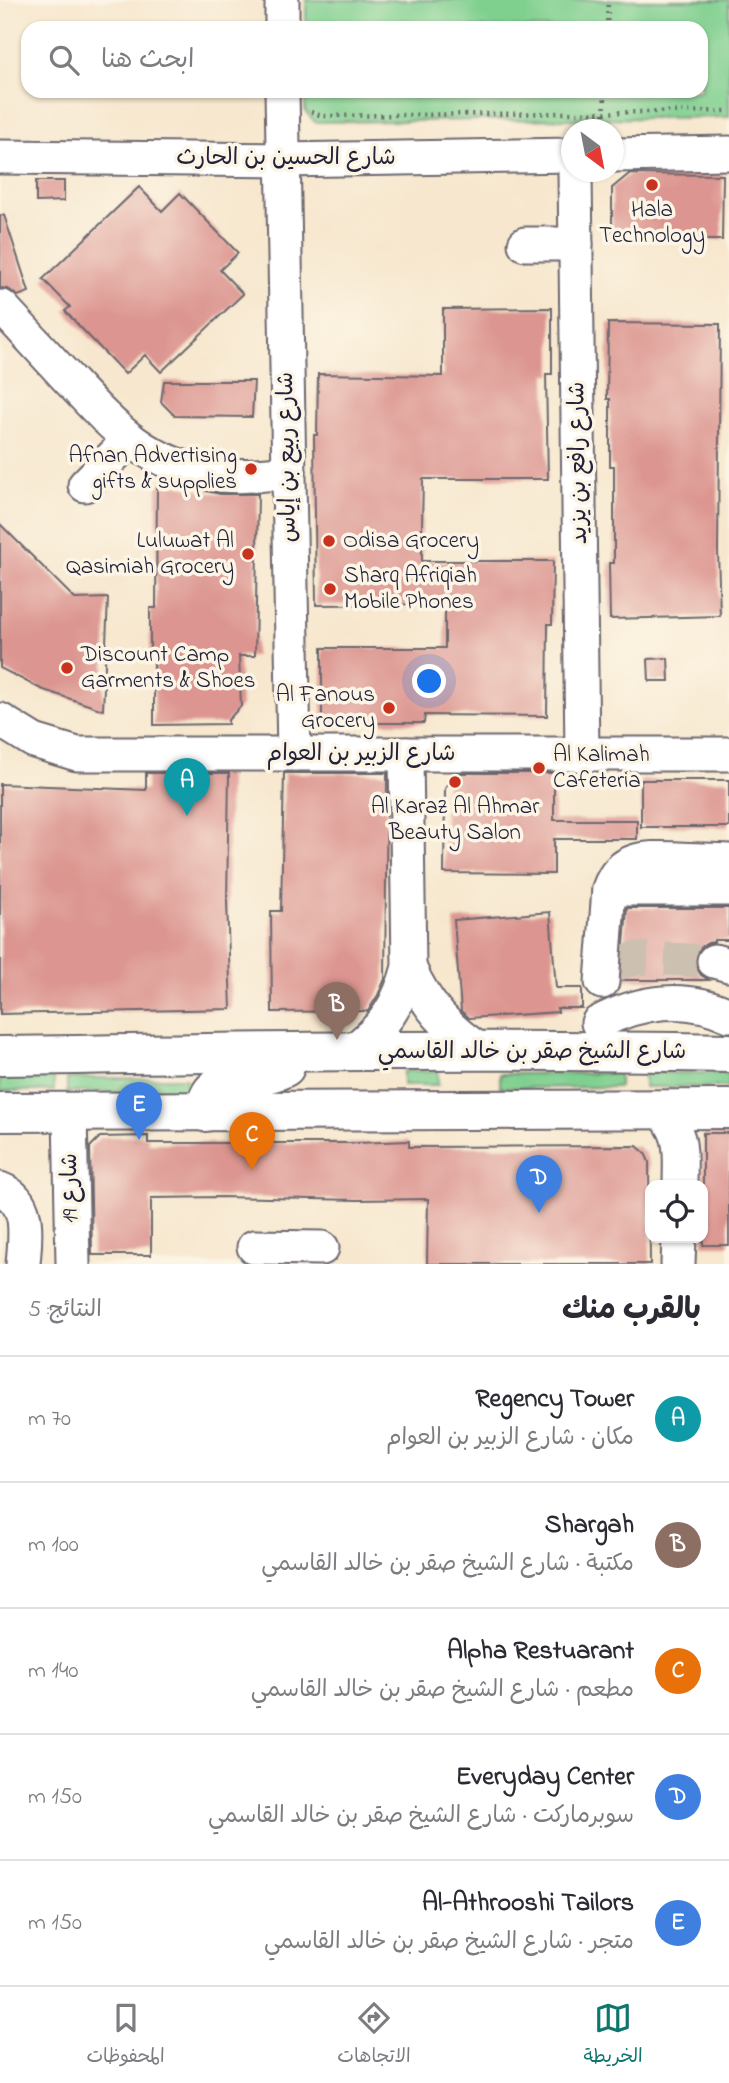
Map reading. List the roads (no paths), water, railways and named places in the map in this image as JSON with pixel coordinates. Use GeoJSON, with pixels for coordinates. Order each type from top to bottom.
{"type":"FeatureCollection","features":[{"type":"Feature","properties":{"kind":"main road","name":"شارع الشيخ صقر بن خالد القاسمي"},"geometry":{"type":"LineString","coordinates":[[0,1056],[481,1051],[598,1036],[729,1053]]}},
{"type":"Feature","properties":{"kind":"main road"},"geometry":{"type":"LineString","coordinates":[[205,1112],[206,1102],[216,1086],[224,1082],[274,1073],[294,1061],[302,1051]]}},
{"type":"Feature","properties":{"kind":"main road"},"geometry":{"type":"LineString","coordinates":[[0,1112],[729,1109]]}},
{"type":"Feature","properties":{"kind":"street"},"geometry":{"type":"LineString","coordinates":[[282,0],[282,21]]}},
{"type":"Feature","properties":{"kind":"street","name":"شارع ربيع بن إياس"},"geometry":{"type":"LineString","coordinates":[[294,754],[283,160],[295,98]]}},
{"type":"Feature","properties":{"kind":"street"},"geometry":{"type":"LineString","coordinates":[[624,155],[729,153]]}},
{"type":"Feature","properties":{"kind":"street","name":"شارع الحسين بن الحارث"},"geometry":{"type":"LineString","coordinates":[[0,157],[283,160],[561,155]]}},
{"type":"Feature","properties":{"kind":"street","name":"شارع رافع بن يزيد"},"geometry":{"type":"LineString","coordinates":[[575,182],[582,755]]}},
{"type":"Feature","properties":{"kind":"street"},"geometry":{"type":"LineString","coordinates":[[525,244],[576,244]]}},
{"type":"Feature","properties":{"kind":"street"},"geometry":{"type":"LineString","coordinates":[[2,307],[107,420],[129,440],[153,456],[183,468],[214,474],[247,476],[289,472]]}},
{"type":"Feature","properties":{"kind":"street"},"geometry":{"type":"LineString","coordinates":[[85,485],[129,440]]}},
{"type":"Feature","properties":{"kind":"street","name":"شارع الزبير بن العوام"},"geometry":{"type":"LineString","coordinates":[[0,720],[34,741],[77,754],[729,754]]}},
{"type":"Feature","properties":{"kind":"street"},"geometry":{"type":"LineString","coordinates":[[352,1051],[368,1039],[395,1006],[409,967],[406,754]]}},
{"type":"Feature","properties":{"kind":"street"},"geometry":{"type":"LineString","coordinates":[[598,1036],[600,992],[609,974],[608,889],[618,871],[627,864],[648,858],[729,861]]}},
{"type":"Feature","properties":{"kind":"street"},"geometry":{"type":"LineString","coordinates":[[608,889],[729,890]]}},
{"type":"Feature","properties":{"kind":"street"},"geometry":{"type":"LineString","coordinates":[[409,967],[416,984],[437,1015],[450,1029],[481,1051]]}},
{"type":"Feature","properties":{"kind":"street"},"geometry":{"type":"LineString","coordinates":[[598,1036],[618,1012],[660,1002],[703,1005],[729,1015]]}},
{"type":"Feature","properties":{"kind":"street"},"geometry":{"type":"LineString","coordinates":[[659,1109],[674,1127],[678,1137],[681,1149],[680,1180]]}},
{"type":"Feature","properties":{"kind":"street","name":"شارع 19"},"geometry":{"type":"LineString","coordinates":[[70,1112],[73,1264]]}},
{"type":"Feature","properties":{"kind":"street"},"geometry":{"type":"LineString","coordinates":[[0,1189],[13,1196],[23,1212],[23,1264]]}},
{"type":"Feature","properties":{"kind":"street"},"geometry":{"type":"LineString","coordinates":[[678,1264],[679,1243]]}},
{"type":"Feature","properties":{"kind":"street"},"geometry":{"type":"LineString","coordinates":[[254,1247],[322,1248]]}},
{"type":"Feature","properties":{"kind":"tunnel"},"geometry":{"type":"LineString","coordinates":[[616,965],[636,958],[714,961]]}},
{"type":"Feature","properties":{"kind":"place","name":"Hala Technology"},"geometry":{"type":"Point","coordinates":[652,185]}},
{"type":"Feature","properties":{"kind":"place","name":"Afnan Advertising gifts & supplies"},"geometry":{"type":"Point","coordinates":[251,469]}},
{"type":"Feature","properties":{"kind":"place","name":"Odisa Grocery"},"geometry":{"type":"Point","coordinates":[329,541]}},
{"type":"Feature","properties":{"kind":"place","name":"Luluwat Al Qasimiah Grocery"},"geometry":{"type":"Point","coordinates":[248,554]}},
{"type":"Feature","properties":{"kind":"place","name":"Sharq Afriqiah Mobile Phones"},"geometry":{"type":"Point","coordinates":[330,589]}},
{"type":"Feature","properties":{"kind":"place","name":"Discount Camp Garments & Shoes"},"geometry":{"type":"Point","coordinates":[67,668]}},
{"type":"Feature","properties":{"kind":"place","name":"Al Fanous Grocery"},"geometry":{"type":"Point","coordinates":[389,708]}},
{"type":"Feature","properties":{"kind":"place","name":"Al Kalimah Cafeteria"},"geometry":{"type":"Point","coordinates":[539,768]}},
{"type":"Feature","properties":{"kind":"place","name":"Al Karaz Al Ahmar Beauty Salon"},"geometry":{"type":"Point","coordinates":[455,782]}},
{"type":"Feature","properties":{"kind":"place","name":"Regency Tower"},"geometry":{"type":"Point","coordinates":[187,816]}},
{"type":"Feature","properties":{"kind":"place","name":"Shargah"},"geometry":{"type":"Point","coordinates":[337,1040]}},
{"type":"Feature","properties":{"kind":"place","name":"Al-Athrooshi Tailors"},"geometry":{"type":"Point","coordinates":[139,1140]}},
{"type":"Feature","properties":{"kind":"place","name":"Alpha Restuarant"},"geometry":{"type":"Point","coordinates":[252,1170]}},
{"type":"Feature","properties":{"kind":"place","name":"Everyday Center"},"geometry":{"type":"Point","coordinates":[539,1213]}}]}
